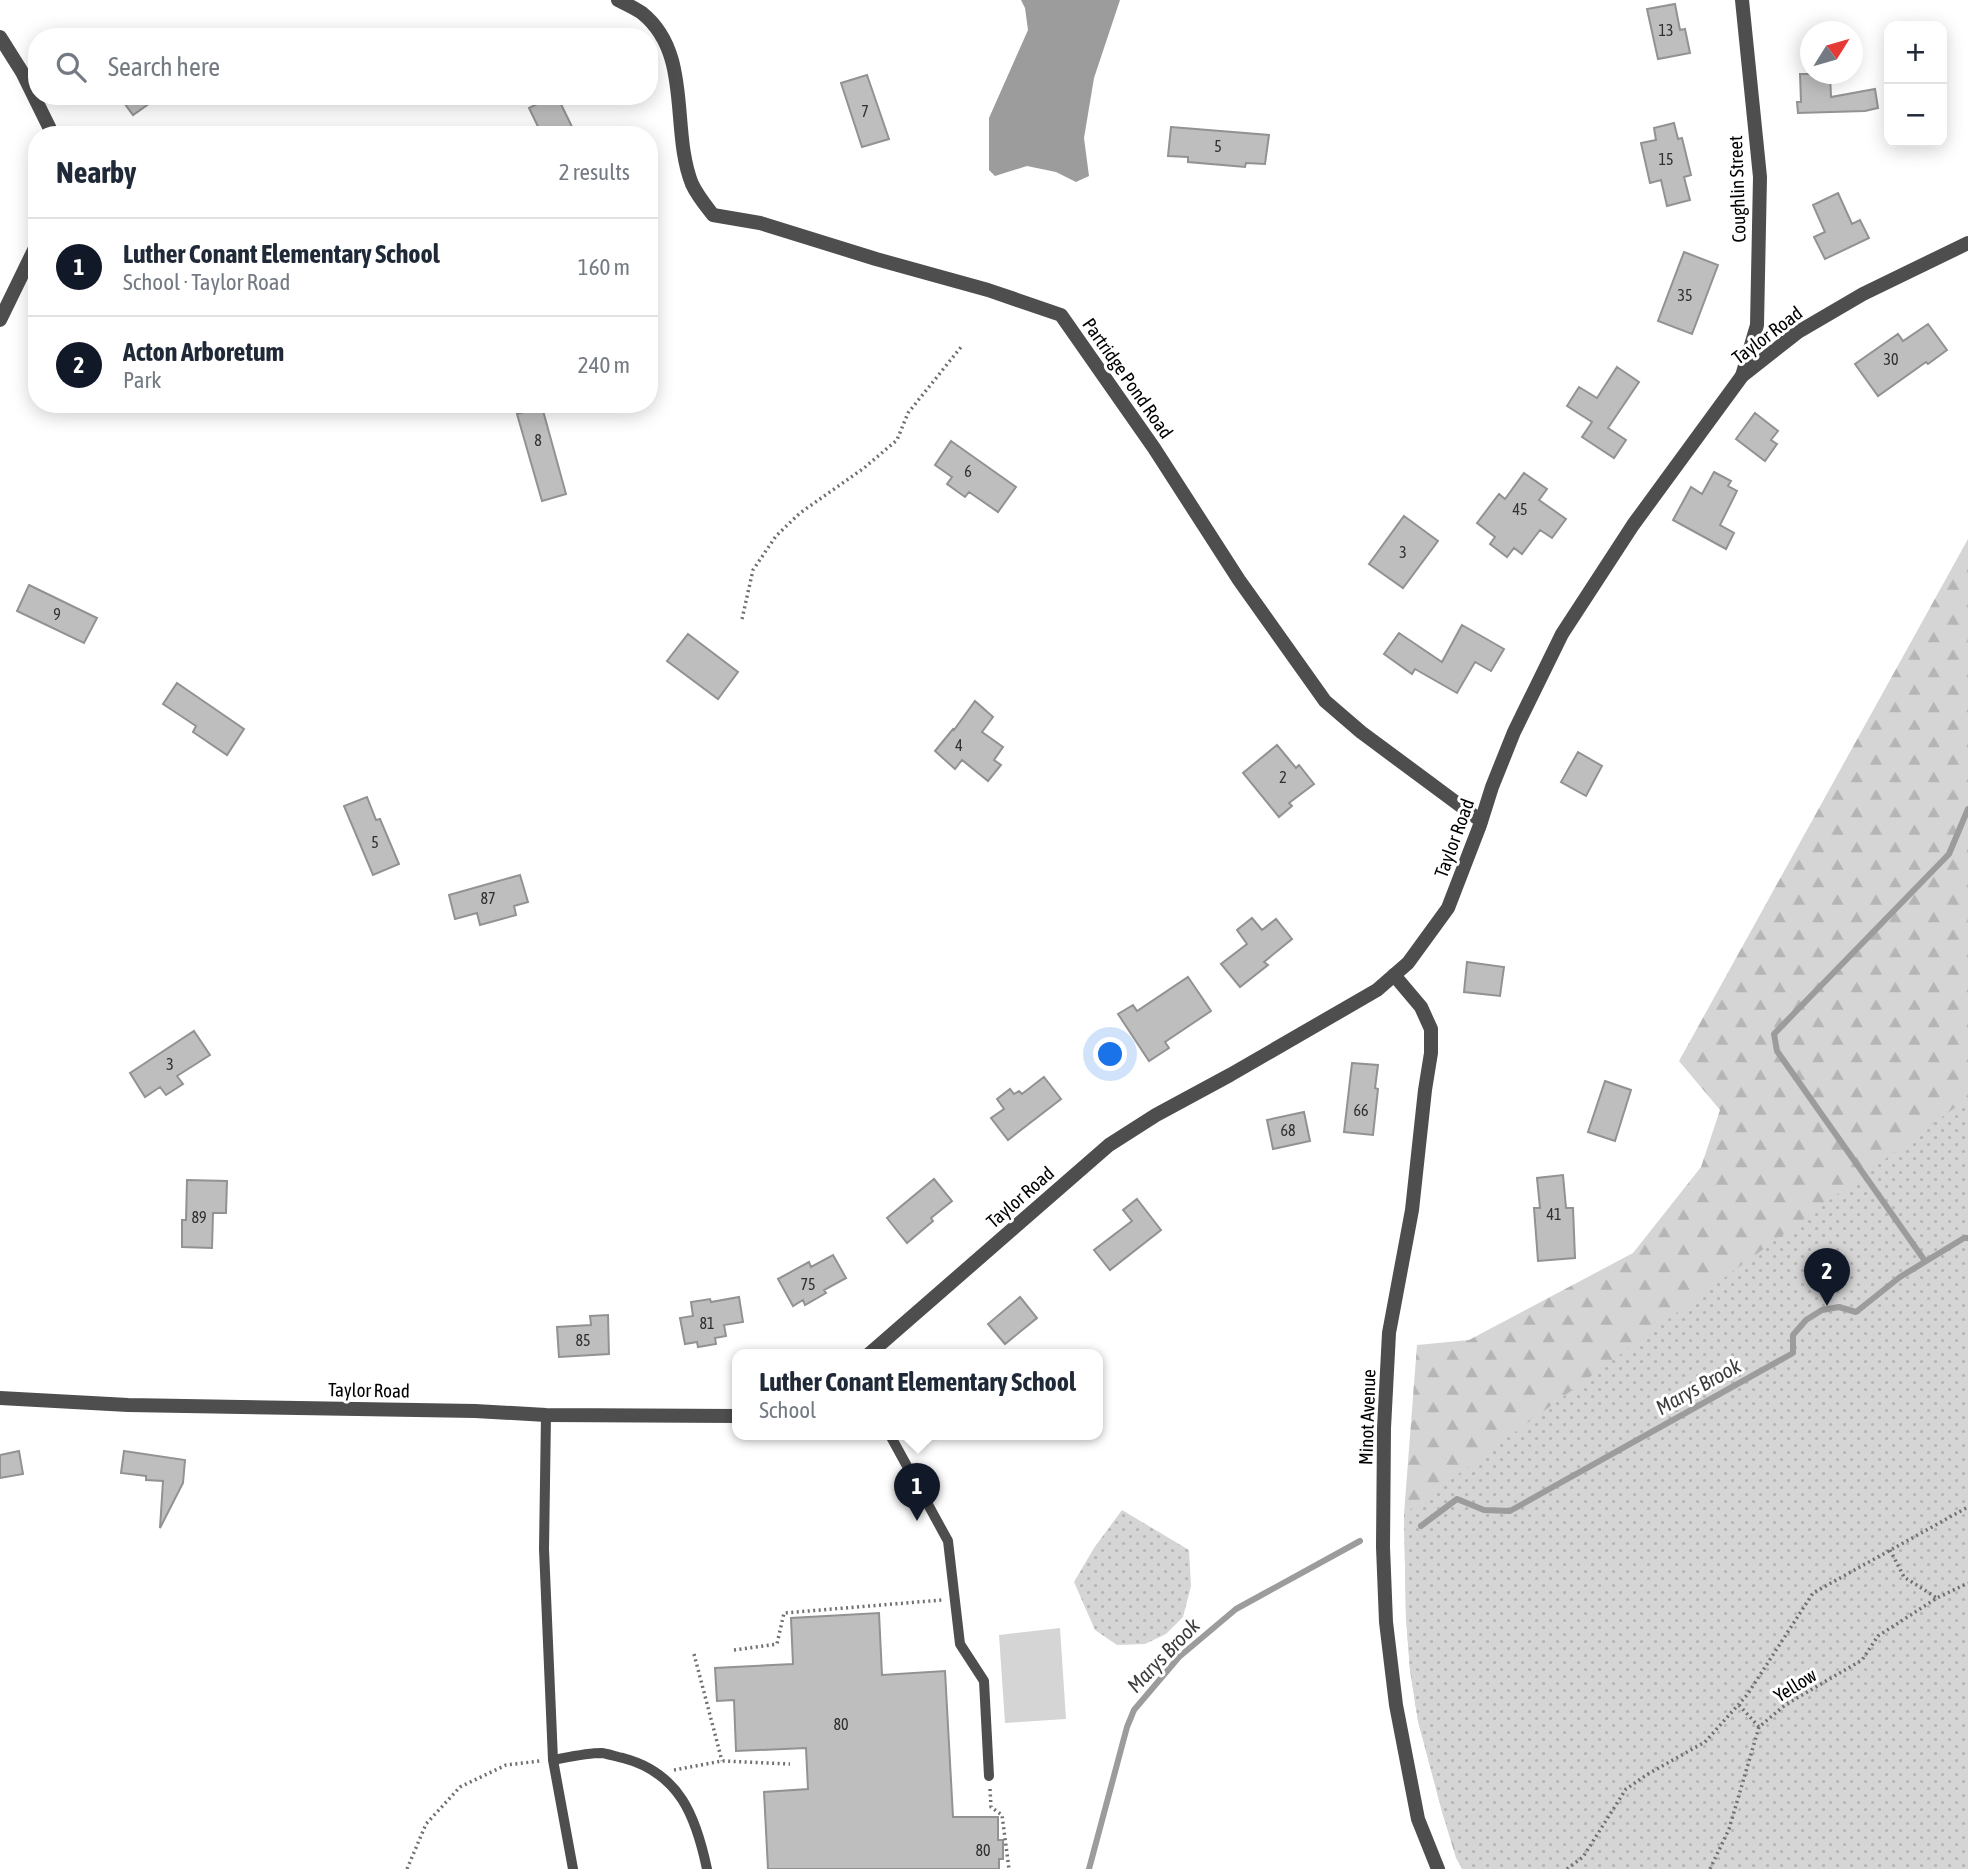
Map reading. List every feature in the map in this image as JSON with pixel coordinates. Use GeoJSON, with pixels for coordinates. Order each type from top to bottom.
{"type":"FeatureCollection","features":[{"type":"Feature","properties":{"kind":"street","name":"Partridge Pond Road"},"geometry":{"type":"LineString","coordinates":[[618,0],[641,13],[656,28]]}},
{"type":"Feature","properties":{"kind":"street","name":"Coughlin Street"},"geometry":{"type":"LineString","coordinates":[[1742,0],[1760,177],[1757,325],[1742,376]]}},
{"type":"Feature","properties":{"kind":"street","name":"Partridge Pond Road"},"geometry":{"type":"LineString","coordinates":[[658,30],[669,48],[688,171],[693,186],[713,215],[760,223],[988,290],[1061,315],[1154,448],[1239,580],[1325,701],[1361,732],[1481,821]]}},
{"type":"Feature","properties":{"kind":"street"},"geometry":{"type":"LineString","coordinates":[[0,37],[28,84]]}},
{"type":"Feature","properties":{"kind":"street"},"geometry":{"type":"LineString","coordinates":[[38,105],[49,126]]}},
{"type":"Feature","properties":{"kind":"street","name":"Taylor Road"},"geometry":{"type":"LineString","coordinates":[[875,1349],[1110,1144],[1156,1115],[1377,990],[1408,963],[1448,908],[1514,732],[1562,634],[1633,525],[1742,376],[1798,332],[1852,300],[1968,243]]}},
{"type":"Feature","properties":{"kind":"street"},"geometry":{"type":"LineString","coordinates":[[0,320],[28,262]]}},
{"type":"Feature","properties":{"kind":"street","name":"Minot Avenue"},"geometry":{"type":"LineString","coordinates":[[1394,975],[1421,1007],[1431,1028],[1431,1053],[1412,1210],[1389,1333],[1384,1428],[1383,1547],[1386,1622],[1396,1705],[1418,1819],[1438,1869]]}},
{"type":"Feature","properties":{"kind":"street","name":"Taylor Road"},"geometry":{"type":"LineString","coordinates":[[0,1398],[128,1405],[475,1411],[546,1415],[732,1416]]}},
{"type":"Feature","properties":{"kind":"lane"},"geometry":{"type":"LineString","coordinates":[[546,1415],[544,1549],[553,1760],[573,1869]]}},
{"type":"Feature","properties":{"kind":"lane"},"geometry":{"type":"LineString","coordinates":[[893,1440],[948,1541],[960,1644],[984,1681],[989,1776]]}},
{"type":"Feature","properties":{"kind":"lane"},"geometry":{"type":"LineString","coordinates":[[553,1760],[604,1753],[633,1761],[659,1773],[678,1792],[691,1814],[707,1869]]}},
{"type":"Feature","properties":{"kind":"path"},"geometry":{"type":"LineString","coordinates":[[743,619],[753,570],[776,536],[800,513],[864,468],[897,440],[908,412],[961,347]]}},
{"type":"Feature","properties":{"kind":"path"},"geometry":{"type":"LineString","coordinates":[[1567,1869],[1583,1857],[1626,1789],[1705,1742],[1739,1704],[1813,1593],[1968,1507]]}},
{"type":"Feature","properties":{"kind":"path"},"geometry":{"type":"LineString","coordinates":[[1890,1550],[1904,1577],[1937,1598]]}},
{"type":"Feature","properties":{"kind":"path","name":"Yellow"},"geometry":{"type":"LineString","coordinates":[[1759,1727],[1785,1705],[1862,1660],[1878,1636],[1937,1598],[1968,1583]]}},
{"type":"Feature","properties":{"kind":"path"},"geometry":{"type":"LineString","coordinates":[[734,1650],[777,1644],[784,1614],[955,1599]]}},
{"type":"Feature","properties":{"kind":"path"},"geometry":{"type":"LineString","coordinates":[[694,1654],[722,1761]]}},
{"type":"Feature","properties":{"kind":"path"},"geometry":{"type":"LineString","coordinates":[[1710,1869],[1729,1829],[1759,1727],[1739,1704]]}},
{"type":"Feature","properties":{"kind":"path"},"geometry":{"type":"LineString","coordinates":[[407,1869],[426,1824],[460,1787],[506,1765],[553,1760]]}},
{"type":"Feature","properties":{"kind":"path"},"geometry":{"type":"LineString","coordinates":[[659,1773],[722,1761],[790,1764]]}},
{"type":"Feature","properties":{"kind":"path"},"geometry":{"type":"LineString","coordinates":[[989,1776],[991,1807],[1002,1815],[1009,1869]]}},
{"type":"Feature","properties":{"kind":"green space"},"geometry":{"type":"Polygon","coordinates":[[[1968,539],[1968,1869],[1462,1869],[1443,1815],[1418,1721],[1410,1670],[1404,1514],[1417,1345],[1469,1340],[1633,1253],[1701,1167],[1720,1110],[1679,1061],[1968,539]]]}},
{"type":"Feature","properties":{"kind":"green space"},"geometry":{"type":"Polygon","coordinates":[[[1968,1098],[1968,1869],[1462,1869],[1443,1815],[1418,1721],[1406,1618],[1404,1514],[1968,1098]]]}},
{"type":"Feature","properties":{"kind":"green space"},"geometry":{"type":"Polygon","coordinates":[[[1122,1510],[1189,1550],[1191,1586],[1183,1617],[1166,1634],[1145,1644],[1117,1645],[1095,1630],[1074,1582],[1094,1548],[1122,1510]]]}},
{"type":"Feature","properties":{"kind":"green space"},"geometry":{"type":"Polygon","coordinates":[[[1060,1628],[1066,1719],[1005,1723],[999,1635],[1060,1628]]]}},
{"type":"Feature","properties":{"kind":"shaded area"},"geometry":{"type":"Polygon","coordinates":[[[1021,0],[1120,0],[1094,78],[1084,138],[1089,176],[1076,182],[1056,172],[1027,166],[995,176],[989,170],[989,118],[1028,30],[1021,0]]]}},
{"type":"Feature","properties":{"kind":"building"},"geometry":{"type":"Polygon","coordinates":[[[1675,4],[1680,30],[1685,29],[1690,53],[1658,59],[1647,9],[1675,4]]]}},
{"type":"Feature","properties":{"kind":"building"},"geometry":{"type":"Polygon","coordinates":[[[867,75],[889,139],[862,147],[841,83],[867,75]]]}},
{"type":"Feature","properties":{"kind":"building"},"geometry":{"type":"Polygon","coordinates":[[[1800,84],[1830,84],[1831,97],[1875,89],[1878,108],[1865,111],[1798,113],[1797,102],[1801,102],[1800,84]]]}},
{"type":"Feature","properties":{"kind":"building"},"geometry":{"type":"Polygon","coordinates":[[[126,105],[147,105],[133,115],[126,105]]]}},
{"type":"Feature","properties":{"kind":"building"},"geometry":{"type":"Polygon","coordinates":[[[535,105],[561,105],[572,126],[538,126],[529,108],[535,105]]]}},
{"type":"Feature","properties":{"kind":"building"},"geometry":{"type":"Polygon","coordinates":[[[1674,123],[1678,139],[1682,138],[1691,175],[1684,177],[1690,200],[1667,206],[1661,180],[1650,183],[1641,143],[1656,140],[1654,128],[1674,123]]]}},
{"type":"Feature","properties":{"kind":"building"},"geometry":{"type":"Polygon","coordinates":[[[1171,127],[1269,135],[1265,164],[1246,163],[1245,167],[1188,162],[1188,157],[1168,156],[1171,127]]]}},
{"type":"Feature","properties":{"kind":"building"},"geometry":{"type":"Polygon","coordinates":[[[1838,193],[1852,224],[1860,220],[1869,238],[1825,259],[1814,237],[1825,232],[1813,205],[1838,193]]]}},
{"type":"Feature","properties":{"kind":"building"},"geometry":{"type":"Polygon","coordinates":[[[1684,252],[1718,265],[1692,334],[1658,321],[1684,252]]]}},
{"type":"Feature","properties":{"kind":"building"},"geometry":{"type":"Polygon","coordinates":[[[1928,324],[1947,350],[1878,396],[1855,364],[1898,334],[1903,341],[1928,324]]]}},
{"type":"Feature","properties":{"kind":"building"},"geometry":{"type":"Polygon","coordinates":[[[1617,367],[1639,382],[1608,428],[1626,440],[1614,458],[1582,437],[1592,422],[1567,406],[1579,387],[1597,398],[1617,367]]]}},
{"type":"Feature","properties":{"kind":"building"},"geometry":{"type":"Polygon","coordinates":[[[544,413],[566,494],[542,501],[517,414],[544,413]]]}},
{"type":"Feature","properties":{"kind":"building"},"geometry":{"type":"Polygon","coordinates":[[[1755,413],[1778,431],[1771,440],[1777,444],[1765,461],[1736,439],[1755,413]]]}},
{"type":"Feature","properties":{"kind":"building"},"geometry":{"type":"Polygon","coordinates":[[[951,441],[1016,487],[998,512],[969,492],[965,497],[947,484],[952,477],[935,465],[951,441]]]}},
{"type":"Feature","properties":{"kind":"building"},"geometry":{"type":"Polygon","coordinates":[[[1714,472],[1731,481],[1728,486],[1737,491],[1720,525],[1734,533],[1726,549],[1673,520],[1691,487],[1702,494],[1714,472]]]}},
{"type":"Feature","properties":{"kind":"building"},"geometry":{"type":"Polygon","coordinates":[[[1524,473],[1547,489],[1539,500],[1566,519],[1552,538],[1540,530],[1522,554],[1514,548],[1507,557],[1490,544],[1495,537],[1477,523],[1499,494],[1505,499],[1524,473]]]}},
{"type":"Feature","properties":{"kind":"building"},"geometry":{"type":"Polygon","coordinates":[[[1404,516],[1438,541],[1403,588],[1369,564],[1404,516]]]}},
{"type":"Feature","properties":{"kind":"building"},"geometry":{"type":"Polygon","coordinates":[[[29,585],[97,618],[84,643],[17,611],[29,585]]]}},
{"type":"Feature","properties":{"kind":"building"},"geometry":{"type":"Polygon","coordinates":[[[1462,625],[1504,649],[1491,671],[1475,662],[1457,693],[1415,669],[1412,674],[1384,654],[1399,633],[1442,662],[1462,625]]]}},
{"type":"Feature","properties":{"kind":"building"},"geometry":{"type":"Polygon","coordinates":[[[688,634],[738,672],[718,699],[667,661],[688,634]]]}},
{"type":"Feature","properties":{"kind":"building"},"geometry":{"type":"Polygon","coordinates":[[[177,683],[244,729],[227,755],[193,732],[196,726],[163,704],[177,683]]]}},
{"type":"Feature","properties":{"kind":"building"},"geometry":{"type":"Polygon","coordinates":[[[975,701],[993,717],[982,732],[1003,747],[994,760],[1001,765],[988,781],[962,760],[955,769],[935,751],[975,701]]]}},
{"type":"Feature","properties":{"kind":"building"},"geometry":{"type":"Polygon","coordinates":[[[1277,745],[1296,768],[1299,765],[1314,784],[1289,803],[1292,806],[1279,817],[1243,773],[1277,745]]]}},
{"type":"Feature","properties":{"kind":"building"},"geometry":{"type":"Polygon","coordinates":[[[1578,752],[1602,766],[1586,796],[1561,782],[1578,752]]]}},
{"type":"Feature","properties":{"kind":"building"},"geometry":{"type":"Polygon","coordinates":[[[367,797],[376,820],[380,819],[399,864],[373,875],[344,806],[367,797]]]}},
{"type":"Feature","properties":{"kind":"building"},"geometry":{"type":"Polygon","coordinates":[[[520,875],[528,902],[514,906],[516,915],[480,925],[477,913],[455,919],[449,895],[520,875]]]}},
{"type":"Feature","properties":{"kind":"building"},"geometry":{"type":"Polygon","coordinates":[[[1252,918],[1262,930],[1276,919],[1292,939],[1264,962],[1268,965],[1240,987],[1221,964],[1247,944],[1237,930],[1252,918]]]}},
{"type":"Feature","properties":{"kind":"building"},"geometry":{"type":"Polygon","coordinates":[[[1467,962],[1504,967],[1500,996],[1464,992],[1467,962]]]}},
{"type":"Feature","properties":{"kind":"building"},"geometry":{"type":"Polygon","coordinates":[[[1188,977],[1211,1011],[1165,1042],[1169,1048],[1149,1061],[1118,1014],[1133,1005],[1137,1011],[1188,977]]]}},
{"type":"Feature","properties":{"kind":"building"},"geometry":{"type":"Polygon","coordinates":[[[194,1031],[210,1055],[177,1076],[183,1084],[166,1095],[160,1087],[145,1097],[130,1073],[194,1031]]]}},
{"type":"Feature","properties":{"kind":"building"},"geometry":{"type":"Polygon","coordinates":[[[1352,1063],[1378,1065],[1373,1135],[1344,1132],[1352,1063]]]}},
{"type":"Feature","properties":{"kind":"building"},"geometry":{"type":"Polygon","coordinates":[[[1044,1077],[1061,1099],[1008,1140],[991,1118],[1004,1109],[997,1099],[1010,1089],[1014,1094],[1019,1091],[1022,1094],[1044,1077]]]}},
{"type":"Feature","properties":{"kind":"building"},"geometry":{"type":"Polygon","coordinates":[[[1605,1081],[1631,1090],[1615,1141],[1588,1132],[1605,1081]]]}},
{"type":"Feature","properties":{"kind":"building"},"geometry":{"type":"Polygon","coordinates":[[[1304,1112],[1310,1141],[1273,1149],[1267,1120],[1304,1112]]]}},
{"type":"Feature","properties":{"kind":"building"},"geometry":{"type":"Polygon","coordinates":[[[1563,1175],[1566,1208],[1573,1208],[1575,1258],[1538,1261],[1534,1208],[1540,1208],[1537,1178],[1563,1175]]]}},
{"type":"Feature","properties":{"kind":"building"},"geometry":{"type":"Polygon","coordinates":[[[934,1179],[952,1201],[907,1243],[887,1218],[934,1179]]]}},
{"type":"Feature","properties":{"kind":"building"},"geometry":{"type":"Polygon","coordinates":[[[187,1180],[227,1181],[226,1213],[213,1213],[212,1248],[182,1247],[187,1180]]]}},
{"type":"Feature","properties":{"kind":"building"},"geometry":{"type":"Polygon","coordinates":[[[1137,1199],[1161,1230],[1110,1270],[1094,1250],[1132,1221],[1123,1210],[1137,1199]]]}},
{"type":"Feature","properties":{"kind":"building"},"geometry":{"type":"Polygon","coordinates":[[[833,1255],[846,1278],[805,1305],[803,1300],[793,1306],[778,1279],[809,1262],[811,1267],[833,1255]]]}},
{"type":"Feature","properties":{"kind":"building"},"geometry":{"type":"Polygon","coordinates":[[[739,1297],[743,1322],[724,1325],[726,1336],[715,1338],[716,1344],[698,1347],[697,1342],[685,1344],[680,1318],[693,1316],[691,1302],[739,1297]]]}},
{"type":"Feature","properties":{"kind":"building"},"geometry":{"type":"Polygon","coordinates":[[[1020,1297],[1037,1318],[1005,1344],[988,1324],[1020,1297]]]}},
{"type":"Feature","properties":{"kind":"building"},"geometry":{"type":"Polygon","coordinates":[[[608,1315],[609,1354],[559,1357],[557,1327],[591,1325],[590,1316],[608,1315]]]}},
{"type":"Feature","properties":{"kind":"building"},"geometry":{"type":"Polygon","coordinates":[[[19,1451],[23,1474],[0,1478],[0,1455],[19,1451]]]}},
{"type":"Feature","properties":{"kind":"building"},"geometry":{"type":"Polygon","coordinates":[[[124,1451],[185,1460],[183,1483],[160,1528],[163,1481],[146,1480],[146,1476],[121,1473],[124,1451]]]}},
{"type":"Feature","properties":{"kind":"building"},"geometry":{"type":"Polygon","coordinates":[[[879,1613],[882,1675],[945,1671],[953,1817],[998,1817],[998,1840],[1003,1840],[1003,1859],[999,1859],[999,1869],[768,1869],[764,1792],[808,1789],[806,1748],[736,1751],[734,1700],[717,1701],[715,1668],[793,1664],[791,1618],[879,1613]]]}},
{"type":"Feature","properties":{"kind":"waterway"},"geometry":{"type":"LineString","coordinates":[[1925,1261],[1777,1051],[1774,1034],[1949,854],[1968,809]]}},
{"type":"Feature","properties":{"kind":"waterway","name":"Marys Brook"},"geometry":{"type":"LineString","coordinates":[[1421,1526],[1457,1499],[1484,1510],[1510,1511],[1793,1353],[1793,1335],[1806,1320],[1822,1310],[1839,1307],[1856,1312],[1900,1277],[1968,1238]]}},
{"type":"Feature","properties":{"kind":"waterway","name":"Marys Brook"},"geometry":{"type":"LineString","coordinates":[[1089,1869],[1127,1727],[1134,1710],[1179,1657],[1236,1609],[1360,1541]]}},
{"type":"Feature","properties":{"kind":"place","name":"Acton Arboretum"},"geometry":{"type":"Point","coordinates":[1827,1306]}},
{"type":"Feature","properties":{"kind":"place","name":"Luther Conant Elementary School"},"geometry":{"type":"Point","coordinates":[917,1521]}}]}
